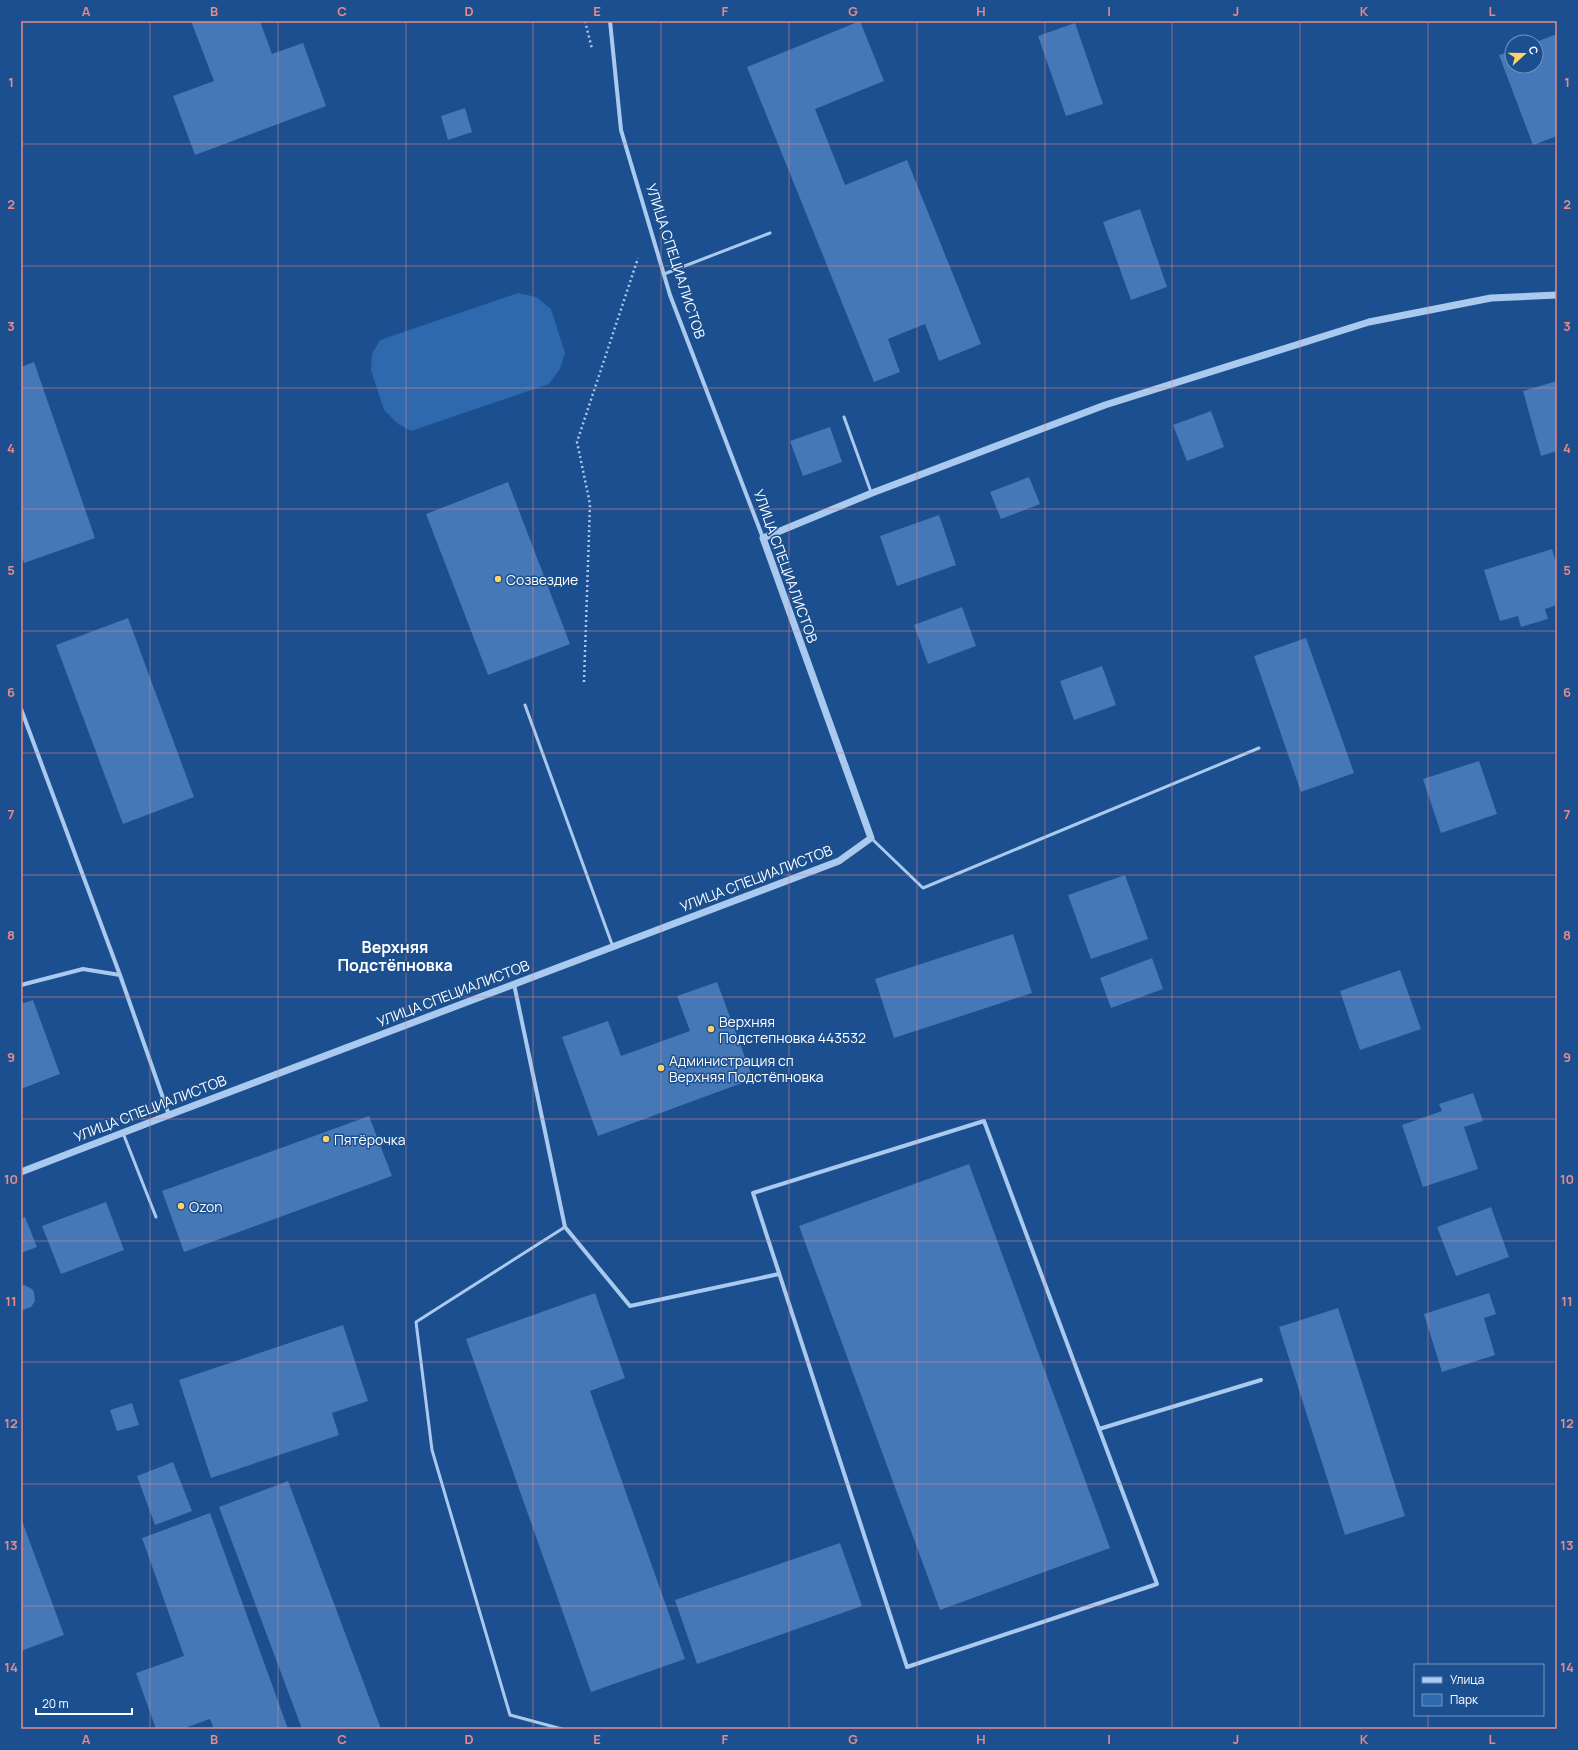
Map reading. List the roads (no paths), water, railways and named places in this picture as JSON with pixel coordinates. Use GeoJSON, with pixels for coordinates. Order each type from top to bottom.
{"type":"FeatureCollection","features":[{"type":"Feature","properties":{"kind":"street","name":"УЛИЦА СПЕЦИАЛИСТОВ"},"geometry":{"type":"LineString","coordinates":[[21,1172],[169,1114],[839,861],[871,838],[763,538],[670,294],[622,130],[610,21]]}},
{"type":"Feature","properties":{"kind":"street"},"geometry":{"type":"LineString","coordinates":[[763,538],[872,493],[1105,405],[1370,322],[1491,298],[1557,295]]}},
{"type":"Feature","properties":{"kind":"street"},"geometry":{"type":"LineString","coordinates":[[21,709],[120,975],[169,1114]]}},
{"type":"Feature","properties":{"kind":"street"},"geometry":{"type":"LineString","coordinates":[[21,985],[83,969],[120,975]]}},
{"type":"Feature","properties":{"kind":"street"},"geometry":{"type":"LineString","coordinates":[[514,984],[565,1227],[630,1306],[779,1274]]}},
{"type":"Feature","properties":{"kind":"street"},"geometry":{"type":"LineString","coordinates":[[984,1121],[1157,1584],[907,1667],[779,1274],[753,1193],[984,1121]]}},
{"type":"Feature","properties":{"kind":"street"},"geometry":{"type":"LineString","coordinates":[[1099,1430],[1261,1380]]}},
{"type":"Feature","properties":{"kind":"lane"},"geometry":{"type":"LineString","coordinates":[[664,274],[770,233]]}},
{"type":"Feature","properties":{"kind":"lane"},"geometry":{"type":"LineString","coordinates":[[844,417],[872,493]]}},
{"type":"Feature","properties":{"kind":"lane"},"geometry":{"type":"LineString","coordinates":[[525,705],[613,946]]}},
{"type":"Feature","properties":{"kind":"lane"},"geometry":{"type":"LineString","coordinates":[[871,838],[923,888],[1259,748]]}},
{"type":"Feature","properties":{"kind":"lane"},"geometry":{"type":"LineString","coordinates":[[123,1133],[156,1217]]}},
{"type":"Feature","properties":{"kind":"lane"},"geometry":{"type":"LineString","coordinates":[[562,1729],[510,1715],[432,1450],[416,1322],[565,1227]]}},
{"type":"Feature","properties":{"kind":"place","name":"Созвездие"},"geometry":{"type":"Point","coordinates":[498,579]}},
{"type":"Feature","properties":{"kind":"place","name":"Верхняя Подстепновка 443532"},"geometry":{"type":"Point","coordinates":[711,1029]}},
{"type":"Feature","properties":{"kind":"place","name":"Администрация сп Верхняя Подстёпновка"},"geometry":{"type":"Point","coordinates":[661,1068]}},
{"type":"Feature","properties":{"kind":"place","name":"Пятёрочка"},"geometry":{"type":"Point","coordinates":[326,1139]}},
{"type":"Feature","properties":{"kind":"place","name":"Ozon"},"geometry":{"type":"Point","coordinates":[181,1206]}},
{"type":"Feature","properties":{"kind":"district","name":"Верхняя Подстёпновка"},"geometry":{"type":"Point","coordinates":[395,956]}}]}
